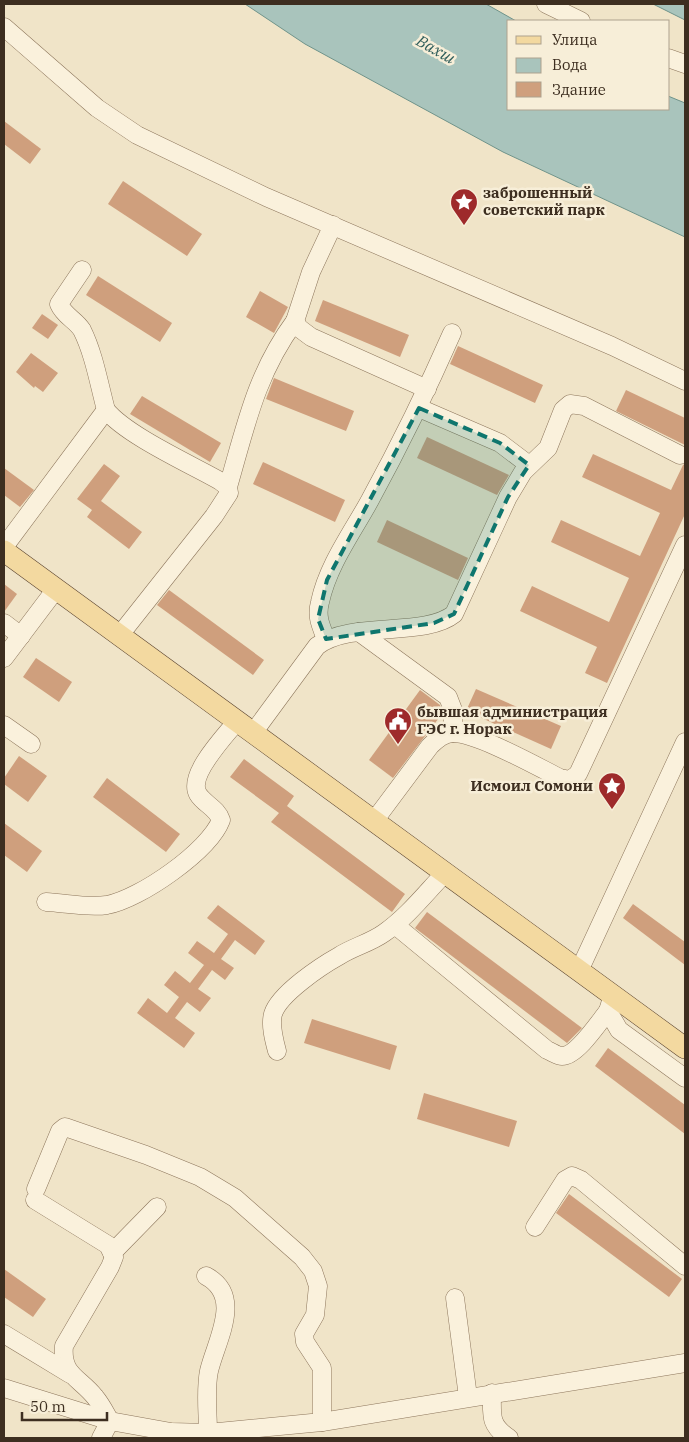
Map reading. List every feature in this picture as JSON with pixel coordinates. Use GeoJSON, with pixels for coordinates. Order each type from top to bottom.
{"type":"FeatureCollection","features":[{"type":"Feature","properties":{"kind":"main road"},"geometry":{"type":"LineString","coordinates":[[4,551],[444,874],[579,970],[610,1003],[685,1048]]}},
{"type":"Feature","properties":{"kind":"street"},"geometry":{"type":"LineString","coordinates":[[546,4],[579,20]]}},
{"type":"Feature","properties":{"kind":"street"},"geometry":{"type":"LineString","coordinates":[[4,27],[116,123],[137,135],[266,197],[612,346],[685,381]]}},
{"type":"Feature","properties":{"kind":"street"},"geometry":{"type":"LineString","coordinates":[[669,58],[685,64]]}},
{"type":"Feature","properties":{"kind":"street"},"geometry":{"type":"LineString","coordinates":[[119,636],[224,502],[229,493],[228,487],[256,390],[276,347],[295,321],[311,272],[333,225]]}},
{"type":"Feature","properties":{"kind":"street"},"geometry":{"type":"LineString","coordinates":[[82,270],[59,304],[63,313],[80,328],[86,340],[106,410],[113,418],[132,431],[228,487]]}},
{"type":"Feature","properties":{"kind":"street"},"geometry":{"type":"LineString","coordinates":[[295,321],[299,328],[311,336],[427,389]]}},
{"type":"Feature","properties":{"kind":"street"},"geometry":{"type":"LineString","coordinates":[[326,639],[318,619],[319,603],[327,580],[339,554],[419,408],[452,332]]}},
{"type":"Feature","properties":{"kind":"street"},"geometry":{"type":"LineString","coordinates":[[46,902],[109,904],[160,882],[210,839],[221,820],[219,815],[199,796],[195,788],[197,778],[204,763],[245,727],[317,646],[326,639],[359,632],[434,623],[446,620],[454,614],[508,496],[529,465],[548,448],[563,410],[570,404],[584,406],[680,455]]}},
{"type":"Feature","properties":{"kind":"street"},"geometry":{"type":"LineString","coordinates":[[419,408],[500,443],[529,465]]}},
{"type":"Feature","properties":{"kind":"street"},"geometry":{"type":"LineString","coordinates":[[4,547],[106,410]]}},
{"type":"Feature","properties":{"kind":"street"},"geometry":{"type":"LineString","coordinates":[[374,821],[430,746],[438,738],[453,733],[483,741],[560,778],[570,780],[578,774],[685,545]]}},
{"type":"Feature","properties":{"kind":"street"},"geometry":{"type":"LineString","coordinates":[[4,658],[56,589]]}},
{"type":"Feature","properties":{"kind":"street"},"geometry":{"type":"LineString","coordinates":[[4,624],[21,636]]}},
{"type":"Feature","properties":{"kind":"street"},"geometry":{"type":"LineString","coordinates":[[359,632],[448,697],[452,710],[453,733]]}},
{"type":"Feature","properties":{"kind":"street"},"geometry":{"type":"LineString","coordinates":[[4,726],[31,744]]}},
{"type":"Feature","properties":{"kind":"street"},"geometry":{"type":"LineString","coordinates":[[579,970],[685,742]]}},
{"type":"Feature","properties":{"kind":"street"},"geometry":{"type":"LineString","coordinates":[[277,1052],[273,1016],[277,1005],[301,983],[339,955],[381,935],[395,925],[444,874]]}},
{"type":"Feature","properties":{"kind":"street"},"geometry":{"type":"LineString","coordinates":[[395,925],[547,1050],[561,1056],[570,1054],[575,1050],[610,1003]]}},
{"type":"Feature","properties":{"kind":"street"},"geometry":{"type":"LineString","coordinates":[[610,1003],[619,1030],[685,1078]]}},
{"type":"Feature","properties":{"kind":"street"},"geometry":{"type":"LineString","coordinates":[[71,1374],[62,1360],[64,1346],[114,1257],[108,1245],[35,1194],[60,1131],[65,1127],[146,1155],[200,1177],[235,1198],[302,1257],[313,1271],[318,1286],[316,1315],[304,1334],[304,1342],[322,1368],[322,1422]]}},
{"type":"Feature","properties":{"kind":"street"},"geometry":{"type":"LineString","coordinates":[[535,1227],[565,1180],[572,1176],[588,1186],[685,1266]]}},
{"type":"Feature","properties":{"kind":"street"},"geometry":{"type":"LineString","coordinates":[[112,1253],[157,1207]]}},
{"type":"Feature","properties":{"kind":"street"},"geometry":{"type":"LineString","coordinates":[[206,1276],[216,1281],[221,1288],[225,1305],[224,1327],[209,1372],[208,1433]]}},
{"type":"Feature","properties":{"kind":"street"},"geometry":{"type":"LineString","coordinates":[[455,1298],[468,1397]]}},
{"type":"Feature","properties":{"kind":"street"},"geometry":{"type":"LineString","coordinates":[[4,1334],[71,1374],[95,1396],[110,1420]]}},
{"type":"Feature","properties":{"kind":"street"},"geometry":{"type":"LineString","coordinates":[[4,1388],[110,1420],[171,1432],[282,1432],[322,1422],[468,1397],[685,1363]]}},
{"type":"Feature","properties":{"kind":"street"},"geometry":{"type":"LineString","coordinates":[[492,1393],[492,1420],[498,1431],[509,1438]]}},
{"type":"Feature","properties":{"kind":"street"},"geometry":{"type":"LineString","coordinates":[[101,1438],[110,1420]]}},
{"type":"Feature","properties":{"kind":"highlighted area"},"geometry":{"type":"Polygon","coordinates":[[[419,408],[500,443],[529,465],[508,497],[454,614],[434,623],[326,639],[318,619],[327,580],[419,408]]]}},
{"type":"Feature","properties":{"kind":"water","name":"Вахш"},"geometry":{"type":"Polygon","coordinates":[[[245,4],[486,4],[514,20],[507,20],[507,110],[669,110],[669,96],[685,103],[685,237],[503,152],[305,44],[245,4]]]}},
{"type":"Feature","properties":{"kind":"water"},"geometry":{"type":"Polygon","coordinates":[[[653,4],[685,4],[685,20],[653,4]]]}},
{"type":"Feature","properties":{"kind":"building"},"geometry":{"type":"Polygon","coordinates":[[[4,121],[41,149],[30,164],[4,144],[4,121]]]}},
{"type":"Feature","properties":{"kind":"building"},"geometry":{"type":"Polygon","coordinates":[[[123,181],[202,234],[187,256],[108,204],[123,181]]]}},
{"type":"Feature","properties":{"kind":"building"},"geometry":{"type":"Polygon","coordinates":[[[98,276],[172,323],[160,342],[86,295],[98,276]]]}},
{"type":"Feature","properties":{"kind":"building"},"geometry":{"type":"Polygon","coordinates":[[[260,291],[288,307],[274,333],[246,317],[260,291]]]}},
{"type":"Feature","properties":{"kind":"building"},"geometry":{"type":"Polygon","coordinates":[[[323,300],[409,335],[400,357],[315,321],[323,300]]]}},
{"type":"Feature","properties":{"kind":"building"},"geometry":{"type":"Polygon","coordinates":[[[42,314],[58,325],[48,339],[32,328],[42,314]]]}},
{"type":"Feature","properties":{"kind":"building"},"geometry":{"type":"Polygon","coordinates":[[[458,346],[543,385],[535,403],[450,364],[458,346]]]}},
{"type":"Feature","properties":{"kind":"building"},"geometry":{"type":"Polygon","coordinates":[[[31,353],[58,373],[43,392],[35,386],[34,388],[16,372],[31,353]]]}},
{"type":"Feature","properties":{"kind":"building"},"geometry":{"type":"Polygon","coordinates":[[[274,378],[354,411],[346,431],[266,399],[274,378]]]}},
{"type":"Feature","properties":{"kind":"building"},"geometry":{"type":"Polygon","coordinates":[[[626,390],[685,418],[685,445],[616,411],[626,390]]]}},
{"type":"Feature","properties":{"kind":"building"},"geometry":{"type":"Polygon","coordinates":[[[142,396],[221,443],[210,462],[130,414],[142,396]]]}},
{"type":"Feature","properties":{"kind":"building"},"geometry":{"type":"Polygon","coordinates":[[[427,437],[509,475],[497,495],[417,458],[427,437]]]}},
{"type":"Feature","properties":{"kind":"building"},"geometry":{"type":"Polygon","coordinates":[[[593,454],[671,490],[685,464],[685,514],[607,683],[585,673],[597,647],[520,611],[532,586],[609,622],[629,578],[551,542],[561,520],[640,556],[660,513],[582,477],[593,454]]]}},
{"type":"Feature","properties":{"kind":"building"},"geometry":{"type":"Polygon","coordinates":[[[263,462],[345,500],[335,522],[253,484],[263,462]]]}},
{"type":"Feature","properties":{"kind":"building"},"geometry":{"type":"Polygon","coordinates":[[[104,464],[120,476],[101,501],[142,532],[129,549],[87,517],[92,510],[77,499],[104,464]]]}},
{"type":"Feature","properties":{"kind":"building"},"geometry":{"type":"Polygon","coordinates":[[[4,468],[34,490],[20,507],[4,495],[4,468]]]}},
{"type":"Feature","properties":{"kind":"building"},"geometry":{"type":"Polygon","coordinates":[[[387,520],[468,558],[458,580],[377,542],[387,520]]]}},
{"type":"Feature","properties":{"kind":"building"},"geometry":{"type":"Polygon","coordinates":[[[4,584],[17,594],[4,612],[4,584]]]}},
{"type":"Feature","properties":{"kind":"building"},"geometry":{"type":"Polygon","coordinates":[[[169,590],[264,660],[253,675],[157,605],[169,590]]]}},
{"type":"Feature","properties":{"kind":"building"},"geometry":{"type":"Polygon","coordinates":[[[36,658],[72,682],[59,702],[23,677],[36,658]]]}},
{"type":"Feature","properties":{"kind":"building"},"geometry":{"type":"Polygon","coordinates":[[[476,689],[561,726],[551,749],[466,711],[476,689]]]}},
{"type":"Feature","properties":{"kind":"building"},"geometry":{"type":"Polygon","coordinates":[[[420,690],[440,705],[442,714],[393,778],[369,760],[420,690]]]}},
{"type":"Feature","properties":{"kind":"building"},"geometry":{"type":"Polygon","coordinates":[[[19,756],[47,776],[28,802],[4,784],[4,778],[19,756]]]}},
{"type":"Feature","properties":{"kind":"building"},"geometry":{"type":"Polygon","coordinates":[[[244,759],[294,796],[287,806],[405,894],[392,912],[271,822],[279,813],[230,777],[244,759]]]}},
{"type":"Feature","properties":{"kind":"building"},"geometry":{"type":"Polygon","coordinates":[[[107,778],[180,834],[166,852],[93,797],[107,778]]]}},
{"type":"Feature","properties":{"kind":"building"},"geometry":{"type":"Polygon","coordinates":[[[4,823],[42,851],[27,872],[4,855],[4,823]]]}},
{"type":"Feature","properties":{"kind":"building"},"geometry":{"type":"Polygon","coordinates":[[[633,904],[685,942],[685,965],[623,918],[633,904]]]}},
{"type":"Feature","properties":{"kind":"building"},"geometry":{"type":"Polygon","coordinates":[[[218,905],[265,941],[255,955],[235,940],[221,959],[234,968],[225,980],[212,970],[198,989],[211,998],[200,1012],[187,1002],[175,1018],[195,1033],[184,1048],[137,1013],[148,998],[167,1013],[179,997],[164,985],[175,971],[190,983],[204,965],[188,953],[197,941],[214,953],[228,934],[207,918],[218,905]]]}},
{"type":"Feature","properties":{"kind":"building"},"geometry":{"type":"Polygon","coordinates":[[[427,912],[582,1028],[567,1043],[415,928],[427,912]]]}},
{"type":"Feature","properties":{"kind":"building"},"geometry":{"type":"Polygon","coordinates":[[[312,1019],[397,1046],[390,1070],[304,1043],[312,1019]]]}},
{"type":"Feature","properties":{"kind":"building"},"geometry":{"type":"Polygon","coordinates":[[[608,1048],[685,1105],[685,1134],[595,1066],[608,1048]]]}},
{"type":"Feature","properties":{"kind":"building"},"geometry":{"type":"Polygon","coordinates":[[[424,1093],[517,1121],[509,1147],[417,1119],[424,1093]]]}},
{"type":"Feature","properties":{"kind":"building"},"geometry":{"type":"Polygon","coordinates":[[[569,1194],[682,1279],[669,1297],[556,1213],[569,1194]]]}},
{"type":"Feature","properties":{"kind":"building"},"geometry":{"type":"Polygon","coordinates":[[[4,1269],[46,1299],[33,1317],[4,1297],[4,1269]]]}},
{"type":"Feature","properties":{"kind":"place","name":"заброшенный советский парк"},"geometry":{"type":"Point","coordinates":[464,226]}},
{"type":"Feature","properties":{"kind":"place","name":"бывшая администрация ГЭС г. Норак"},"geometry":{"type":"Point","coordinates":[398,745]}},
{"type":"Feature","properties":{"kind":"place","name":"Исмоил Сомони"},"geometry":{"type":"Point","coordinates":[612,810]}}]}
